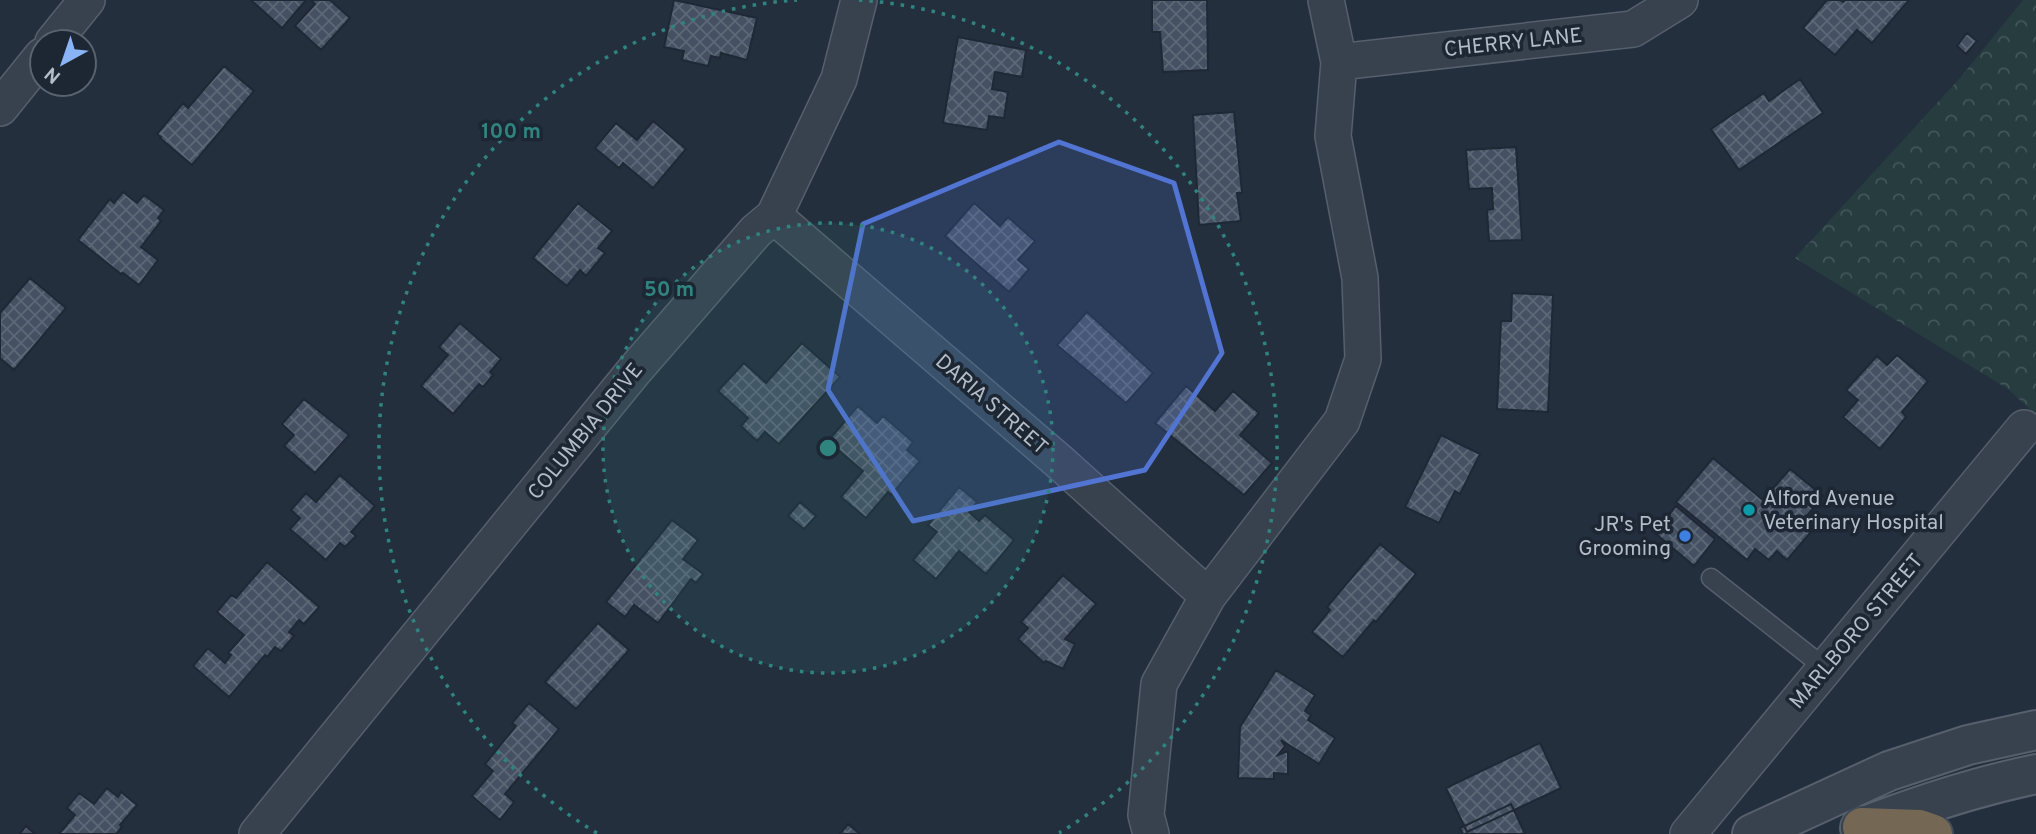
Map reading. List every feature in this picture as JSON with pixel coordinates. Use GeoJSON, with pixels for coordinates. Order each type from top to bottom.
{"type":"FeatureCollection","features":[{"type":"Feature","properties":{"kind":"highway"},"geometry":{"type":"LineString","coordinates":[[1854,831],[1919,829],[1933,834]]}},
{"type":"Feature","properties":{"kind":"street"},"geometry":{"type":"LineString","coordinates":[[64,28],[87,0]]}},
{"type":"Feature","properties":{"kind":"street","name":"COLUMBIA DRIVE"},"geometry":{"type":"LineString","coordinates":[[257,834],[634,371],[756,231],[774,216],[839,79],[859,0]]}},
{"type":"Feature","properties":{"kind":"street"},"geometry":{"type":"LineString","coordinates":[[1151,834],[1146,815],[1159,684],[1208,596],[1342,421],[1363,359],[1360,278],[1333,136],[1339,62],[1326,0]]}},
{"type":"Feature","properties":{"kind":"street","name":"CHERRY LANE"},"geometry":{"type":"LineString","coordinates":[[1339,62],[1633,29],[1680,0]]}},
{"type":"Feature","properties":{"kind":"street"},"geometry":{"type":"LineString","coordinates":[[0,108],[28,73]]}},
{"type":"Feature","properties":{"kind":"street","name":"DARIA STREET"},"geometry":{"type":"LineString","coordinates":[[774,216],[1063,465],[1208,596]]}},
{"type":"Feature","properties":{"kind":"street","name":"MARLBORO STREET"},"geometry":{"type":"LineString","coordinates":[[1688,834],[2024,428]]}},
{"type":"Feature","properties":{"kind":"street"},"geometry":{"type":"LineString","coordinates":[[1752,834],[1889,771],[1968,745],[2036,730]]}},
{"type":"Feature","properties":{"kind":"street"},"geometry":{"type":"LineString","coordinates":[[1854,831],[1929,801],[2036,774]]}},
{"type":"Feature","properties":{"kind":"lane"},"geometry":{"type":"LineString","coordinates":[[1711,578],[1825,668]]}},
{"type":"Feature","properties":{"kind":"highlighted area"},"geometry":{"type":"Polygon","coordinates":[[[1059,142],[1174,183],[1222,353],[1145,470],[913,521],[828,390],[863,224],[1059,142]]]}},
{"type":"Feature","properties":{"kind":"green space"},"geometry":{"type":"Polygon","coordinates":[[[2023,0],[2036,0],[2036,415],[2008,389],[1795,258],[1960,78],[2023,0]]]}},
{"type":"Feature","properties":{"kind":"building"},"geometry":{"type":"Polygon","coordinates":[[[251,0],[306,0],[282,28],[251,0]]]}},
{"type":"Feature","properties":{"kind":"building"},"geometry":{"type":"Polygon","coordinates":[[[311,0],[330,0],[350,18],[321,50],[295,26],[315,4],[311,0]]]}},
{"type":"Feature","properties":{"kind":"building"},"geometry":{"type":"Polygon","coordinates":[[[674,0],[757,18],[747,60],[721,53],[720,58],[711,56],[708,66],[682,60],[684,51],[664,47],[674,0]]]}},
{"type":"Feature","properties":{"kind":"building"},"geometry":{"type":"Polygon","coordinates":[[[1152,0],[1207,0],[1208,70],[1163,72],[1160,32],[1152,32],[1152,0]]]}},
{"type":"Feature","properties":{"kind":"building"},"geometry":{"type":"Polygon","coordinates":[[[1827,0],[1909,0],[1872,43],[1857,30],[1835,55],[1803,28],[1827,0]]]}},
{"type":"Feature","properties":{"kind":"building"},"geometry":{"type":"Polygon","coordinates":[[[1967,33],[1977,41],[1966,54],[1957,46],[1967,33]]]}},
{"type":"Feature","properties":{"kind":"building"},"geometry":{"type":"Polygon","coordinates":[[[958,37],[1026,50],[1022,77],[995,72],[992,89],[1008,92],[1004,118],[989,116],[987,130],[943,123],[958,37]]]}},
{"type":"Feature","properties":{"kind":"building"},"geometry":{"type":"Polygon","coordinates":[[[224,66],[254,91],[192,165],[157,134],[183,103],[188,108],[224,66]]]}},
{"type":"Feature","properties":{"kind":"building"},"geometry":{"type":"Polygon","coordinates":[[[1800,79],[1823,113],[1739,170],[1711,129],[1764,93],[1769,101],[1800,79]]]}},
{"type":"Feature","properties":{"kind":"building"},"geometry":{"type":"Polygon","coordinates":[[[1234,112],[1242,193],[1237,193],[1241,221],[1199,225],[1193,115],[1234,112]]]}},
{"type":"Feature","properties":{"kind":"building"},"geometry":{"type":"Polygon","coordinates":[[[653,121],[686,149],[653,188],[623,163],[619,168],[595,148],[616,123],[637,140],[653,121]]]}},
{"type":"Feature","properties":{"kind":"building"},"geometry":{"type":"Polygon","coordinates":[[[1516,147],[1522,240],[1489,241],[1487,210],[1493,209],[1492,188],[1469,189],[1466,150],[1516,147]]]}},
{"type":"Feature","properties":{"kind":"building"},"geometry":{"type":"Polygon","coordinates":[[[123,192],[137,203],[144,195],[164,210],[158,218],[161,221],[141,247],[158,260],[139,285],[78,240],[110,199],[114,203],[123,192]]]}},
{"type":"Feature","properties":{"kind":"building"},"geometry":{"type":"Polygon","coordinates":[[[578,203],[612,231],[598,248],[605,253],[586,276],[580,270],[567,286],[533,258],[578,203]]]}},
{"type":"Feature","properties":{"kind":"building"},"geometry":{"type":"Polygon","coordinates":[[[974,203],[1000,226],[1008,217],[1035,241],[1018,260],[1029,269],[1009,292],[945,236],[974,203]]]}},
{"type":"Feature","properties":{"kind":"building"},"geometry":{"type":"Polygon","coordinates":[[[30,278],[66,308],[14,370],[0,358],[0,313],[30,278]]]}},
{"type":"Feature","properties":{"kind":"building"},"geometry":{"type":"Polygon","coordinates":[[[1512,293],[1553,295],[1548,412],[1497,409],[1501,321],[1511,321],[1512,293]]]}},
{"type":"Feature","properties":{"kind":"building"},"geometry":{"type":"Polygon","coordinates":[[[1087,312],[1153,373],[1126,403],[1057,345],[1087,312]]]}},
{"type":"Feature","properties":{"kind":"building"},"geometry":{"type":"Polygon","coordinates":[[[460,323],[501,359],[490,372],[493,375],[483,387],[479,384],[453,414],[421,386],[448,355],[439,347],[460,323]]]}},
{"type":"Feature","properties":{"kind":"building"},"geometry":{"type":"Polygon","coordinates":[[[802,343],[840,377],[779,444],[765,432],[757,441],[741,426],[748,418],[718,391],[744,363],[766,383],[802,343]]]}},
{"type":"Feature","properties":{"kind":"building"},"geometry":{"type":"Polygon","coordinates":[[[1897,355],[1928,381],[1902,412],[1906,417],[1880,449],[1843,417],[1858,400],[1846,390],[1877,356],[1887,365],[1897,355]]]}},
{"type":"Feature","properties":{"kind":"building"},"geometry":{"type":"Polygon","coordinates":[[[1186,386],[1215,411],[1233,391],[1259,413],[1240,435],[1272,463],[1244,495],[1155,423],[1186,386]]]}},
{"type":"Feature","properties":{"kind":"building"},"geometry":{"type":"Polygon","coordinates":[[[304,399],[349,435],[315,473],[284,446],[294,435],[282,424],[304,399]]]}},
{"type":"Feature","properties":{"kind":"building"},"geometry":{"type":"Polygon","coordinates":[[[858,406],[877,423],[883,416],[913,442],[907,450],[920,461],[891,495],[888,492],[866,518],[841,497],[863,471],[828,441],[858,406]]]}},
{"type":"Feature","properties":{"kind":"building"},"geometry":{"type":"Polygon","coordinates":[[[1441,435],[1480,454],[1460,494],[1455,491],[1439,523],[1405,507],[1441,435]]]}},
{"type":"Feature","properties":{"kind":"building","name":"Alford Avenue Veterinary Hospital"},"geometry":{"type":"Polygon","coordinates":[[[1713,458],[1763,500],[1790,469],[1823,496],[1805,518],[1816,526],[1787,560],[1777,551],[1769,560],[1755,549],[1747,560],[1676,502],[1713,458]]]}},
{"type":"Feature","properties":{"kind":"building"},"geometry":{"type":"Polygon","coordinates":[[[340,475],[375,506],[351,532],[356,536],[345,547],[340,543],[326,560],[290,529],[300,518],[291,510],[306,493],[316,502],[340,475]]]}},
{"type":"Feature","properties":{"kind":"building"},"geometry":{"type":"Polygon","coordinates":[[[959,487],[977,502],[969,512],[979,521],[985,515],[1014,540],[986,574],[959,551],[936,579],[913,560],[937,532],[928,525],[959,487]]]}},
{"type":"Feature","properties":{"kind":"building"},"geometry":{"type":"Polygon","coordinates":[[[800,502],[816,516],[804,529],[788,516],[800,502]]]}},
{"type":"Feature","properties":{"kind":"building","name":"JR's Pet Grooming"},"geometry":{"type":"Polygon","coordinates":[[[1676,506],[1715,539],[1694,566],[1655,533],[1676,506]]]}},
{"type":"Feature","properties":{"kind":"building"},"geometry":{"type":"Polygon","coordinates":[[[672,520],[698,540],[683,559],[703,574],[696,583],[691,579],[658,623],[634,605],[625,617],[606,602],[672,520]]]}},
{"type":"Feature","properties":{"kind":"building"},"geometry":{"type":"Polygon","coordinates":[[[1380,544],[1416,574],[1343,657],[1312,632],[1330,610],[1327,607],[1380,544]]]}},
{"type":"Feature","properties":{"kind":"building"},"geometry":{"type":"Polygon","coordinates":[[[267,562],[319,607],[304,624],[299,620],[289,632],[294,636],[281,651],[275,647],[267,657],[265,655],[229,697],[193,666],[208,648],[225,663],[231,655],[228,653],[244,635],[217,612],[231,595],[236,598],[267,562]]]}},
{"type":"Feature","properties":{"kind":"building"},"geometry":{"type":"Polygon","coordinates":[[[1063,575],[1096,604],[1065,639],[1075,644],[1063,669],[1046,661],[1044,663],[1018,639],[1028,628],[1021,622],[1063,575]]]}},
{"type":"Feature","properties":{"kind":"building"},"geometry":{"type":"Polygon","coordinates":[[[598,623],[629,650],[576,709],[545,682],[598,623]]]}},
{"type":"Feature","properties":{"kind":"building"},"geometry":{"type":"Polygon","coordinates":[[[1276,670],[1315,695],[1305,711],[1311,715],[1308,720],[1335,738],[1319,764],[1281,740],[1285,746],[1278,755],[1288,751],[1288,774],[1274,773],[1274,779],[1238,778],[1240,727],[1276,670]]]}},
{"type":"Feature","properties":{"kind":"building"},"geometry":{"type":"Polygon","coordinates":[[[529,703],[559,729],[505,794],[514,802],[500,820],[472,796],[493,771],[485,764],[516,726],[512,723],[529,703]]]}},
{"type":"Feature","properties":{"kind":"building"},"geometry":{"type":"Polygon","coordinates":[[[1540,743],[1561,788],[1467,832],[1446,788],[1540,743]]]}},
{"type":"Feature","properties":{"kind":"building"},"geometry":{"type":"Polygon","coordinates":[[[107,788],[118,797],[121,792],[137,805],[116,834],[59,834],[75,815],[67,808],[79,793],[94,804],[107,788]]]}},
{"type":"Feature","properties":{"kind":"building"},"geometry":{"type":"Polygon","coordinates":[[[1511,804],[1525,834],[1463,834],[1460,828],[1511,804]]]}},
{"type":"Feature","properties":{"kind":"building"},"geometry":{"type":"Polygon","coordinates":[[[848,824],[860,834],[840,834],[848,824]]]}},
{"type":"Feature","properties":{"kind":"building"},"geometry":{"type":"Polygon","coordinates":[[[26,826],[35,834],[20,834],[26,826]]]}},
{"type":"Feature","properties":{"kind":"place","name":"Alford Avenue Veterinary Hospital"},"geometry":{"type":"Point","coordinates":[1749,510]}},
{"type":"Feature","properties":{"kind":"place","name":"JR's Pet Grooming"},"geometry":{"type":"Point","coordinates":[1685,536]}}]}
